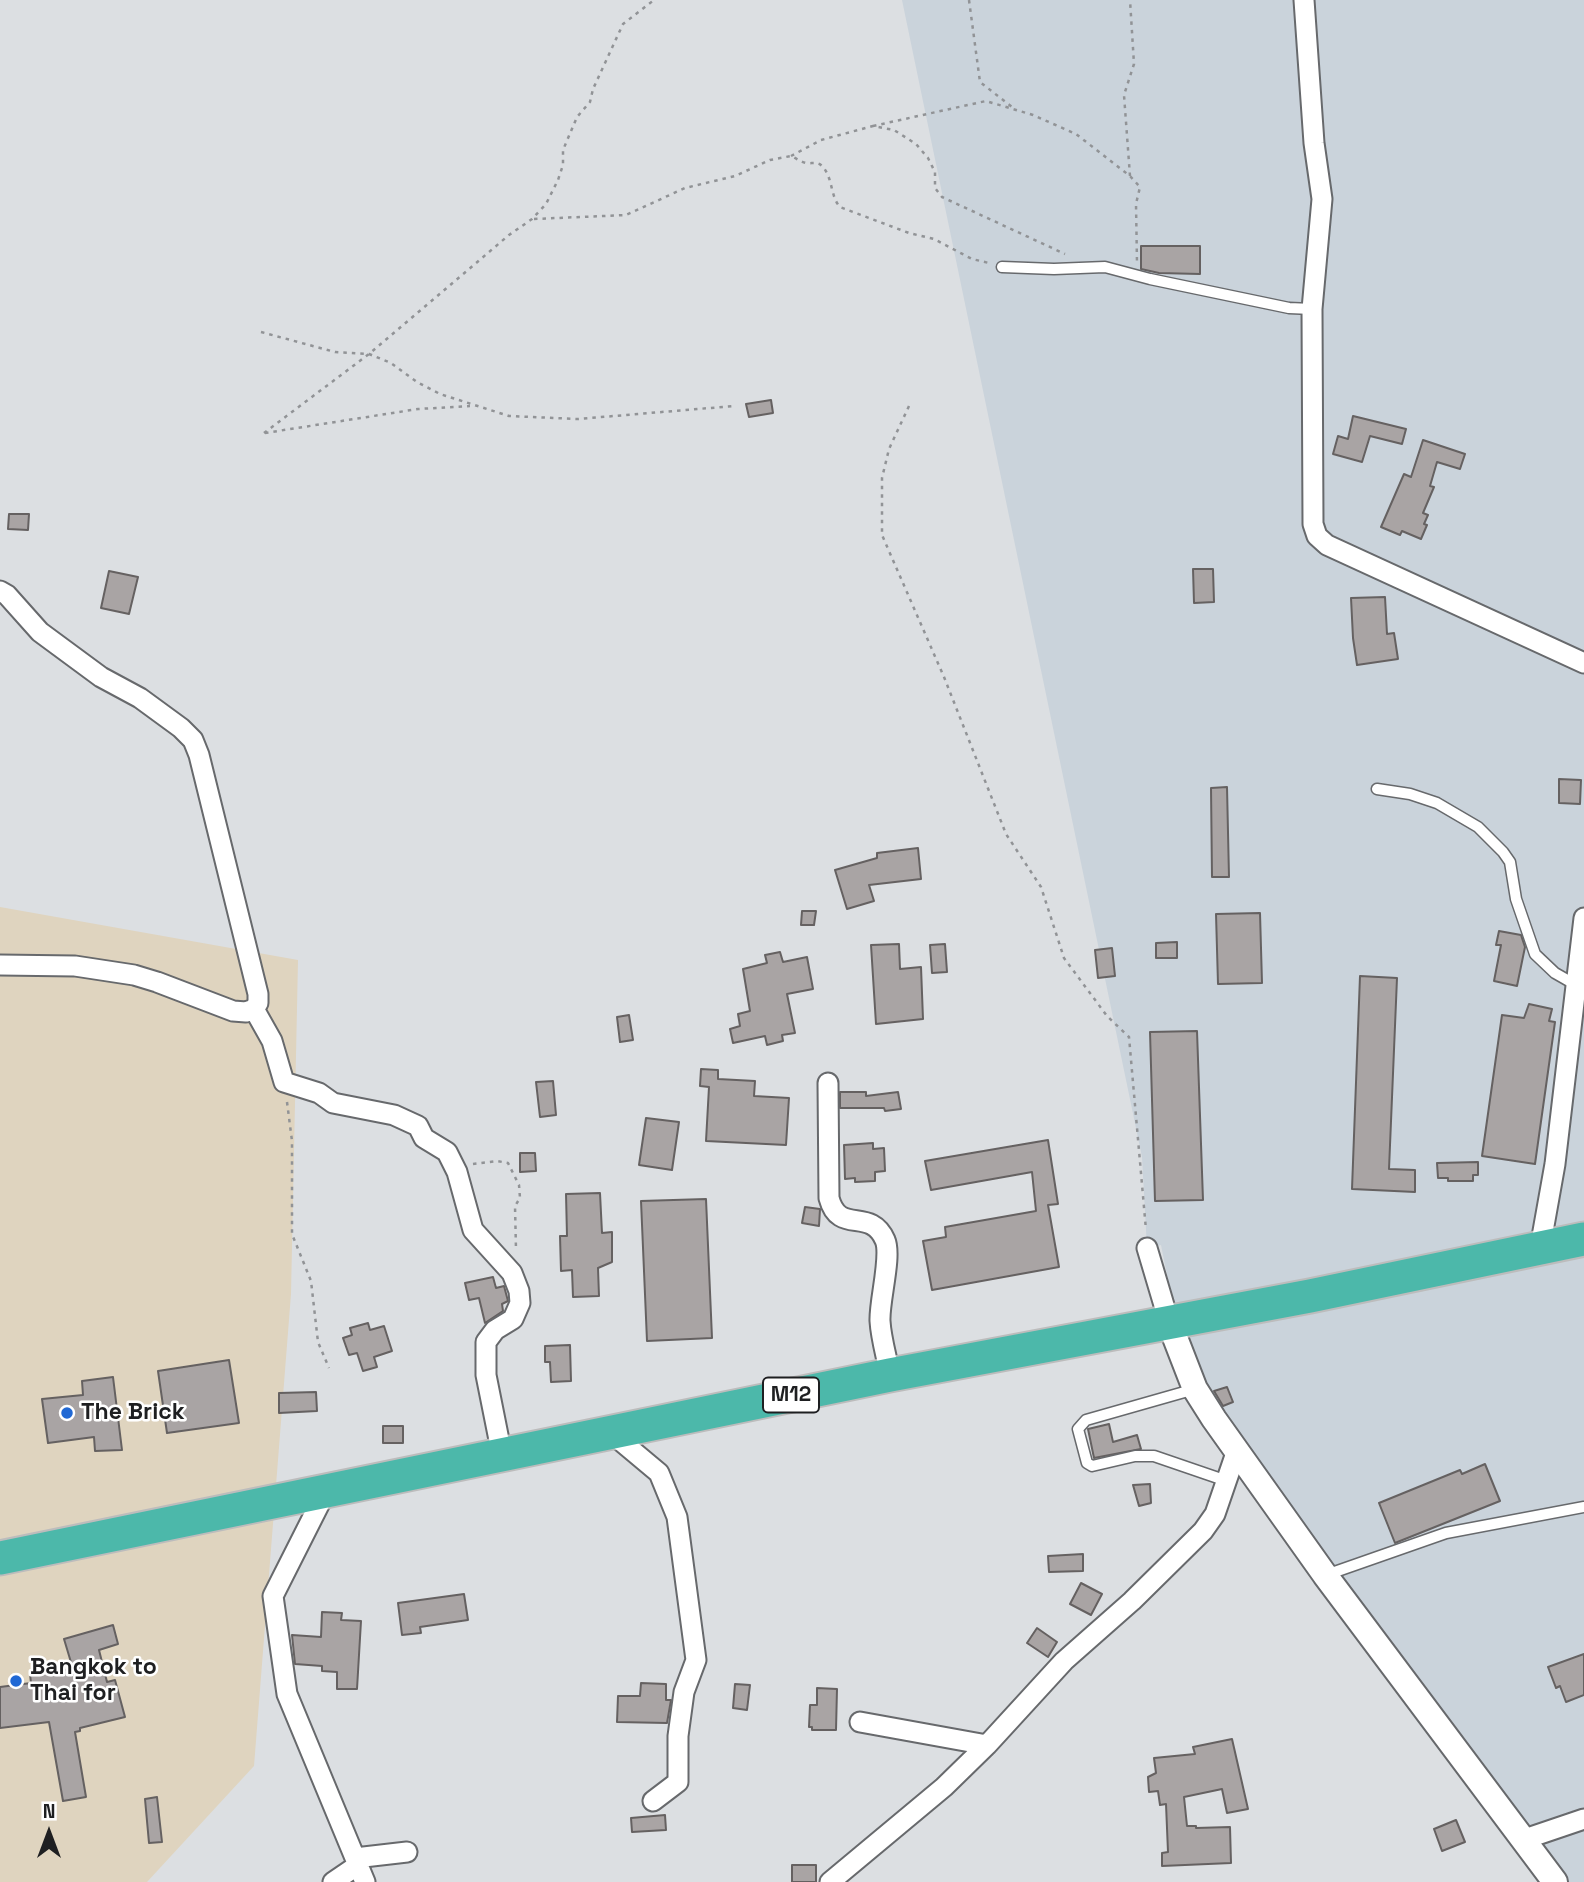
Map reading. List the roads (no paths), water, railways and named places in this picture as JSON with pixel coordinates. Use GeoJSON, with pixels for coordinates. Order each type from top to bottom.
{"type":"FeatureCollection","features":[{"type":"Feature","properties":{"kind":"highway","name":"M12"},"geometry":{"type":"LineString","coordinates":[[0,1558],[890,1375],[1584,1239]]}},
{"type":"Feature","properties":{"kind":"street"},"geometry":{"type":"LineString","coordinates":[[1304,0],[1314,143],[1322,199],[1312,309],[1313,524],[1317,536],[1328,545],[1584,663]]}},
{"type":"Feature","properties":{"kind":"street"},"geometry":{"type":"LineString","coordinates":[[0,591],[7,595],[40,632],[101,677],[140,698],[181,727],[192,740],[199,755],[258,1003],[254,1009],[246,1012],[233,1011],[158,982],[107,971],[75,966],[0,965]]}},
{"type":"Feature","properties":{"kind":"street"},"geometry":{"type":"LineString","coordinates":[[1540,1248],[1555,1164],[1584,918]]}},
{"type":"Feature","properties":{"kind":"street"},"geometry":{"type":"LineString","coordinates":[[254,1009],[272,1041],[284,1082],[319,1093],[333,1103],[394,1115],[418,1126],[424,1138],[447,1152],[473,1230],[512,1273],[519,1291],[520,1303],[513,1319],[495,1330],[486,1342],[486,1375],[502,1455]]}},
{"type":"Feature","properties":{"kind":"street"},"geometry":{"type":"LineString","coordinates":[[828,1083],[829,1198],[833,1212],[842,1218],[867,1222],[881,1231],[887,1244],[880,1320],[890,1375]]}},
{"type":"Feature","properties":{"kind":"street"},"geometry":{"type":"LineString","coordinates":[[1147,1248],[1169,1322],[1195,1389],[1325,1575],[1555,1882]]}},
{"type":"Feature","properties":{"kind":"street"},"geometry":{"type":"LineString","coordinates":[[610,1432],[659,1473],[677,1517],[696,1660],[684,1692],[678,1736],[678,1782],[653,1801]]}},
{"type":"Feature","properties":{"kind":"street"},"geometry":{"type":"LineString","coordinates":[[830,1882],[944,1787],[988,1745],[1064,1661],[1132,1601],[1203,1531],[1214,1514],[1237,1450]]}},
{"type":"Feature","properties":{"kind":"street"},"geometry":{"type":"LineString","coordinates":[[326,1491],[273,1596],[287,1695],[359,1868]]}},
{"type":"Feature","properties":{"kind":"street"},"geometry":{"type":"LineString","coordinates":[[860,1722],[988,1745]]}},
{"type":"Feature","properties":{"kind":"street"},"geometry":{"type":"LineString","coordinates":[[1522,1840],[1584,1819]]}},
{"type":"Feature","properties":{"kind":"street"},"geometry":{"type":"LineString","coordinates":[[333,1882],[359,1868],[407,1852]]}},
{"type":"Feature","properties":{"kind":"lane"},"geometry":{"type":"LineString","coordinates":[[1002,267],[1118,268],[1138,275],[1289,308],[1312,309]]}},
{"type":"Feature","properties":{"kind":"lane"},"geometry":{"type":"LineString","coordinates":[[1377,789],[1410,794],[1437,803],[1478,827],[1510,862],[1516,899],[1535,954],[1555,973],[1577,985]]}},
{"type":"Feature","properties":{"kind":"lane"},"geometry":{"type":"LineString","coordinates":[[1195,1389],[1086,1420],[1078,1429],[1087,1463],[1092,1466],[1135,1456],[1154,1456],[1227,1481]]}},
{"type":"Feature","properties":{"kind":"lane"},"geometry":{"type":"LineString","coordinates":[[1325,1575],[1446,1533],[1584,1507]]}},
{"type":"Feature","properties":{"kind":"place","name":"The Brick"},"geometry":{"type":"Point","coordinates":[67,1413]}},
{"type":"Feature","properties":{"kind":"place","name":"Bangkok to Thai for"},"geometry":{"type":"Point","coordinates":[16,1681]}}]}
